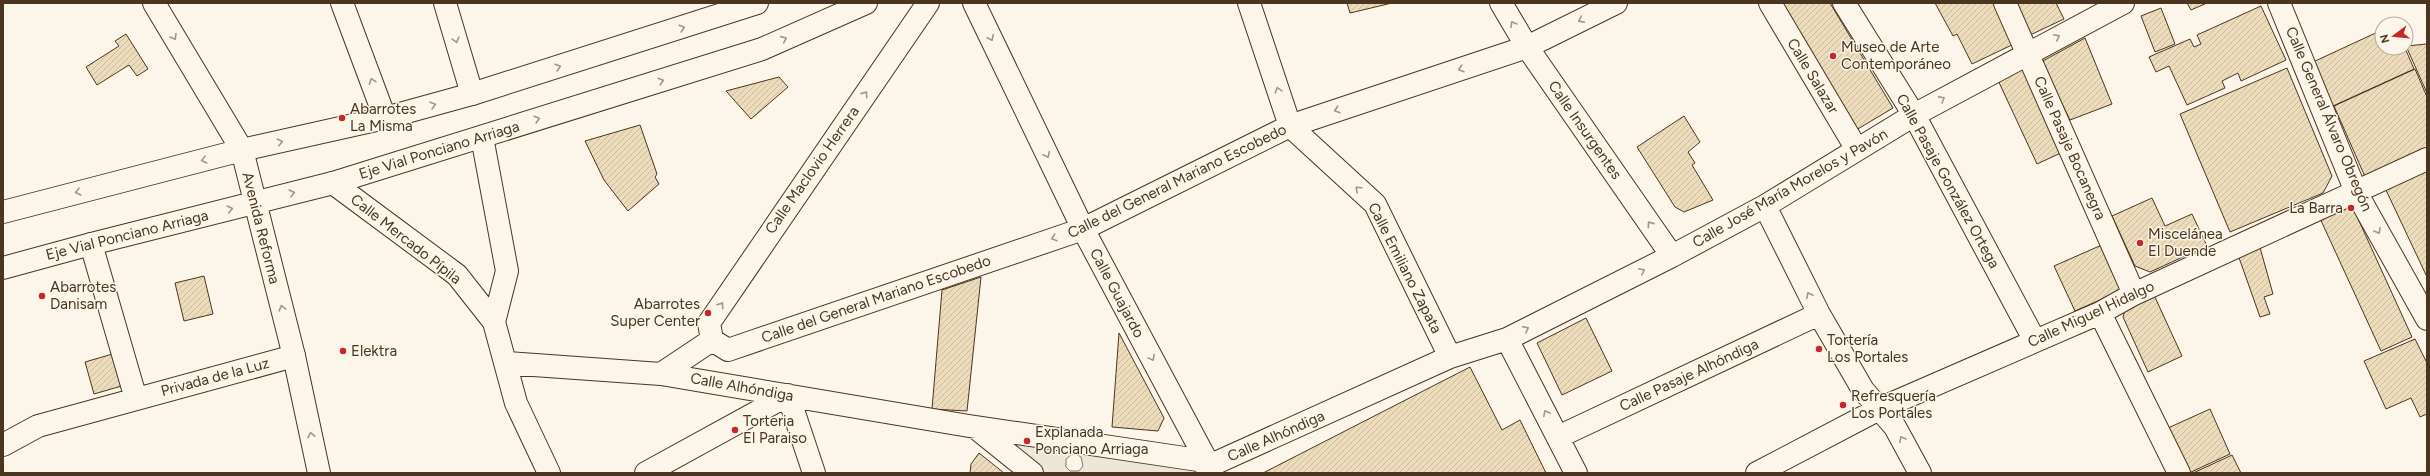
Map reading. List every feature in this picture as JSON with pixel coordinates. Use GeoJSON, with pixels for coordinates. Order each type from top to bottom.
{"type":"FeatureCollection","features":[{"type":"Feature","properties":{"kind":"street","name":"Avenida Reforma"},"geometry":{"type":"LineString","coordinates":[[154,3],[242,150],[254,203],[294,356],[319,473]]}},
{"type":"Feature","properties":{"kind":"street"},"geometry":{"type":"LineString","coordinates":[[342,3],[385,118]]}},
{"type":"Feature","properties":{"kind":"street"},"geometry":{"type":"LineString","coordinates":[[445,3],[472,94]]}},
{"type":"Feature","properties":{"kind":"street"},"geometry":{"type":"LineString","coordinates":[[3,212],[242,150],[385,118],[472,94],[758,3]]}},
{"type":"Feature","properties":{"kind":"street","name":"Eje Vial Ponciano Arriaga"},"geometry":{"type":"LineString","coordinates":[[3,268],[91,244],[333,183],[762,49],[866,3]]}},
{"type":"Feature","properties":{"kind":"street","name":"Calle Maclovio Herrera"},"geometry":{"type":"LineString","coordinates":[[712,340],[708,323],[928,3]]}},
{"type":"Feature","properties":{"kind":"street","name":"Calle Guajardo"},"geometry":{"type":"LineString","coordinates":[[974,3],[1083,228],[1211,469]]}},
{"type":"Feature","properties":{"kind":"street","name":"Calle Emiliano Zapata"},"geometry":{"type":"LineString","coordinates":[[1249,3],[1290,126],[1374,204],[1450,357]]}},
{"type":"Feature","properties":{"kind":"street","name":"Calle Insurgentes"},"geometry":{"type":"LineString","coordinates":[[1501,3],[1527,47],[1672,256]]}},
{"type":"Feature","properties":{"kind":"street","name":"Calle del General Mariano Escobedo"},"geometry":{"type":"LineString","coordinates":[[712,340],[728,350],[1083,228],[1290,126],[1527,47],[1616,3]]}},
{"type":"Feature","properties":{"kind":"street","name":"Calle Salazar"},"geometry":{"type":"LineString","coordinates":[[1770,3],[1856,148]]}},
{"type":"Feature","properties":{"kind":"street","name":"Calle Pasaje González Ortega"},"geometry":{"type":"LineString","coordinates":[[1844,3],[1914,115],[2035,341]]}},
{"type":"Feature","properties":{"kind":"street","name":"Calle Pasaje Bocanegra"},"geometry":{"type":"LineString","coordinates":[[2005,3],[2134,294]]}},
{"type":"Feature","properties":{"kind":"street","name":"Calle José María Morelos y Pavón"},"geometry":{"type":"LineString","coordinates":[[1450,357],[1507,339],[1672,256],[1765,206],[1856,148],[1914,115],[2028,52],[2123,3]]}},
{"type":"Feature","properties":{"kind":"street","name":"Calle General Álvaro Obregón"},"geometry":{"type":"LineString","coordinates":[[2279,3],[2356,192],[2427,318]]}},
{"type":"Feature","properties":{"kind":"street"},"geometry":{"type":"LineString","coordinates":[[482,137],[506,271],[494,322]]}},
{"type":"Feature","properties":{"kind":"street","name":"Calle Miguel Hidalgo"},"geometry":{"type":"LineString","coordinates":[[1757,473],[1878,409],[2100,313],[2134,294],[2427,159]]}},
{"type":"Feature","properties":{"kind":"street","name":"Calle Mercado Pípila"},"geometry":{"type":"LineString","coordinates":[[333,183],[457,275],[494,322],[516,403],[548,473]]}},
{"type":"Feature","properties":{"kind":"street"},"geometry":{"type":"LineString","coordinates":[[1765,206],[1819,314],[1863,390],[1895,427],[1920,473]]}},
{"type":"Feature","properties":{"kind":"street"},"geometry":{"type":"LineString","coordinates":[[91,244],[136,399]]}},
{"type":"Feature","properties":{"kind":"street"},"geometry":{"type":"LineString","coordinates":[[2100,313],[2179,473]]}},
{"type":"Feature","properties":{"kind":"street","name":"Calle Pasaje Alhóndiga"},"geometry":{"type":"LineString","coordinates":[[1558,437],[1819,314]]}},
{"type":"Feature","properties":{"kind":"street"},"geometry":{"type":"LineString","coordinates":[[1507,339],[1576,473]]}},
{"type":"Feature","properties":{"kind":"street"},"geometry":{"type":"LineString","coordinates":[[661,374],[712,340]]}},
{"type":"Feature","properties":{"kind":"street","name":"Privada de la Luz"},"geometry":{"type":"LineString","coordinates":[[3,444],[38,426],[294,356]]}},
{"type":"Feature","properties":{"kind":"street","name":"Calle Alhóndiga"},"geometry":{"type":"LineString","coordinates":[[506,363],[661,374],[975,427],[1198,460],[1211,469],[1450,357]]}},
{"type":"Feature","properties":{"kind":"street"},"geometry":{"type":"LineString","coordinates":[[646,473],[788,395],[814,473]]}},
{"type":"Feature","properties":{"kind":"street","name":"Calle Alhóndiga"},"geometry":{"type":"LineString","coordinates":[[975,427],[1032,473]]}},
{"type":"Feature","properties":{"kind":"shaded area","name":"Explanada Ponciano Arriaga"},"geometry":{"type":"Polygon","coordinates":[[[969,426],[1198,460],[1204,473],[1026,473],[969,426]],[[1076,454],[1071,455],[1066,459],[1066,467],[1070,471],[1079,471],[1083,466],[1081,457],[1076,454]]]}},
{"type":"Feature","properties":{"kind":"building"},"geometry":{"type":"Polygon","coordinates":[[[1347,3],[1392,3],[1350,13],[1347,3]]]}},
{"type":"Feature","properties":{"kind":"building","name":"Museo de Arte Contemporáneo"},"geometry":{"type":"Polygon","coordinates":[[[1773,3],[1830,3],[1893,108],[1851,133],[1773,3]]]}},
{"type":"Feature","properties":{"kind":"building"},"geometry":{"type":"Polygon","coordinates":[[[1935,3],[1996,3],[2016,43],[1972,64],[1957,34],[1953,36],[1935,3]]]}},
{"type":"Feature","properties":{"kind":"building"},"geometry":{"type":"Polygon","coordinates":[[[2012,3],[2056,3],[2064,19],[2028,36],[2012,3]]]}},
{"type":"Feature","properties":{"kind":"building"},"geometry":{"type":"Polygon","coordinates":[[[2187,3],[2207,3],[2191,10],[2187,3]]]}},
{"type":"Feature","properties":{"kind":"building"},"geometry":{"type":"Polygon","coordinates":[[[2261,6],[2286,60],[2241,81],[2238,73],[2222,81],[2225,88],[2187,105],[2169,66],[2156,72],[2149,57],[2190,39],[2194,47],[2201,44],[2197,35],[2261,6]]]}},
{"type":"Feature","properties":{"kind":"building"},"geometry":{"type":"Polygon","coordinates":[[[2161,8],[2175,44],[2155,52],[2141,16],[2161,8]]]}},
{"type":"Feature","properties":{"kind":"building"},"geometry":{"type":"Polygon","coordinates":[[[126,34],[148,69],[137,76],[129,65],[97,85],[86,67],[119,46],[115,41],[126,34]]]}},
{"type":"Feature","properties":{"kind":"building"},"geometry":{"type":"Polygon","coordinates":[[[2374,34],[2374,56],[2408,56],[2414,69],[2333,106],[2313,62],[2374,34]]]}},
{"type":"Feature","properties":{"kind":"building"},"geometry":{"type":"Polygon","coordinates":[[[2085,38],[2112,104],[2070,120],[2041,62],[2085,38]]]}},
{"type":"Feature","properties":{"kind":"building"},"geometry":{"type":"Polygon","coordinates":[[[2427,44],[2427,93],[2410,56],[2414,56],[2414,45],[2427,44]]]}},
{"type":"Feature","properties":{"kind":"building"},"geometry":{"type":"Polygon","coordinates":[[[2023,63],[2065,151],[2037,164],[1996,76],[2023,63]]]}},
{"type":"Feature","properties":{"kind":"building"},"geometry":{"type":"Polygon","coordinates":[[[2287,68],[2332,176],[2323,193],[2230,232],[2180,114],[2287,68]]]}},
{"type":"Feature","properties":{"kind":"building"},"geometry":{"type":"Polygon","coordinates":[[[2415,69],[2427,97],[2427,151],[2366,179],[2334,106],[2415,69]]]}},
{"type":"Feature","properties":{"kind":"building"},"geometry":{"type":"Polygon","coordinates":[[[779,77],[788,87],[751,119],[726,91],[779,77]]]}},
{"type":"Feature","properties":{"kind":"building"},"geometry":{"type":"Polygon","coordinates":[[[1684,116],[1700,142],[1688,152],[1695,163],[1692,165],[1713,200],[1684,212],[1675,207],[1637,147],[1684,116]]]}},
{"type":"Feature","properties":{"kind":"building"},"geometry":{"type":"Polygon","coordinates":[[[640,125],[657,174],[655,177],[659,184],[628,211],[604,180],[585,141],[640,125]]]}},
{"type":"Feature","properties":{"kind":"building"},"geometry":{"type":"Polygon","coordinates":[[[2427,168],[2427,277],[2385,188],[2427,168]]]}},
{"type":"Feature","properties":{"kind":"building"},"geometry":{"type":"Polygon","coordinates":[[[2152,198],[2165,226],[2192,214],[2207,246],[2150,272],[2135,266],[2112,216],[2152,198]]]}},
{"type":"Feature","properties":{"kind":"building"},"geometry":{"type":"Polygon","coordinates":[[[2349,199],[2412,337],[2381,351],[2318,214],[2349,199]]]}},
{"type":"Feature","properties":{"kind":"building"},"geometry":{"type":"Polygon","coordinates":[[[2104,244],[2122,285],[2118,292],[2075,311],[2054,266],[2104,244]]]}},
{"type":"Feature","properties":{"kind":"building"},"geometry":{"type":"Polygon","coordinates":[[[2259,244],[2273,294],[2264,297],[2270,314],[2260,317],[2237,252],[2259,244]]]}},
{"type":"Feature","properties":{"kind":"building"},"geometry":{"type":"Polygon","coordinates":[[[204,276],[213,314],[184,321],[175,283],[204,276]]]}},
{"type":"Feature","properties":{"kind":"building"},"geometry":{"type":"Polygon","coordinates":[[[981,277],[967,411],[932,409],[942,290],[981,277]]]}},
{"type":"Feature","properties":{"kind":"building"},"geometry":{"type":"Polygon","coordinates":[[[2154,295],[2182,356],[2148,372],[2123,317],[2125,310],[2154,295]]]}},
{"type":"Feature","properties":{"kind":"building"},"geometry":{"type":"Polygon","coordinates":[[[1586,318],[1612,371],[1562,395],[1537,343],[1586,318]]]}},
{"type":"Feature","properties":{"kind":"building"},"geometry":{"type":"Polygon","coordinates":[[[1119,333],[1164,418],[1158,431],[1112,427],[1119,333]]]}},
{"type":"Feature","properties":{"kind":"building"},"geometry":{"type":"Polygon","coordinates":[[[2415,339],[2427,363],[2427,414],[2420,417],[2411,398],[2386,409],[2364,361],[2415,339]]]}},
{"type":"Feature","properties":{"kind":"building"},"geometry":{"type":"Polygon","coordinates":[[[116,353],[125,385],[94,394],[85,362],[116,353]]]}},
{"type":"Feature","properties":{"kind":"building"},"geometry":{"type":"Polygon","coordinates":[[[1470,367],[1502,430],[1520,420],[1546,473],[1263,473],[1470,367]]]}},
{"type":"Feature","properties":{"kind":"building"},"geometry":{"type":"Polygon","coordinates":[[[2210,409],[2230,454],[2189,473],[2168,428],[2210,409]]]}},
{"type":"Feature","properties":{"kind":"building"},"geometry":{"type":"Polygon","coordinates":[[[979,453],[1004,473],[970,473],[971,464],[979,453]]]}},
{"type":"Feature","properties":{"kind":"building"},"geometry":{"type":"Polygon","coordinates":[[[2232,455],[2241,473],[2193,473],[2232,455]]]}},
{"type":"Feature","properties":{"kind":"place","name":"Museo de Arte Contemporáneo"},"geometry":{"type":"Point","coordinates":[1833,56]}},
{"type":"Feature","properties":{"kind":"place","name":"Abarrotes La Misma"},"geometry":{"type":"Point","coordinates":[342,118]}},
{"type":"Feature","properties":{"kind":"place","name":"La Barra"},"geometry":{"type":"Point","coordinates":[2351,208]}},
{"type":"Feature","properties":{"kind":"place","name":"Miscelánea El Duende"},"geometry":{"type":"Point","coordinates":[2140,243]}},
{"type":"Feature","properties":{"kind":"place","name":"Abarrotes Danisam"},"geometry":{"type":"Point","coordinates":[42,296]}},
{"type":"Feature","properties":{"kind":"place","name":"Abarrotes Super Center"},"geometry":{"type":"Point","coordinates":[708,313]}},
{"type":"Feature","properties":{"kind":"place","name":"Tortería Los Portales"},"geometry":{"type":"Point","coordinates":[1819,349]}},
{"type":"Feature","properties":{"kind":"place","name":"Elektra"},"geometry":{"type":"Point","coordinates":[343,351]}},
{"type":"Feature","properties":{"kind":"place","name":"Refresquería Los Portales"},"geometry":{"type":"Point","coordinates":[1843,405]}},
{"type":"Feature","properties":{"kind":"place","name":"Torteria El Paraiso"},"geometry":{"type":"Point","coordinates":[735,430]}},
{"type":"Feature","properties":{"kind":"place","name":"Explanada Ponciano Arriaga"},"geometry":{"type":"Point","coordinates":[1027,441]}}]}
